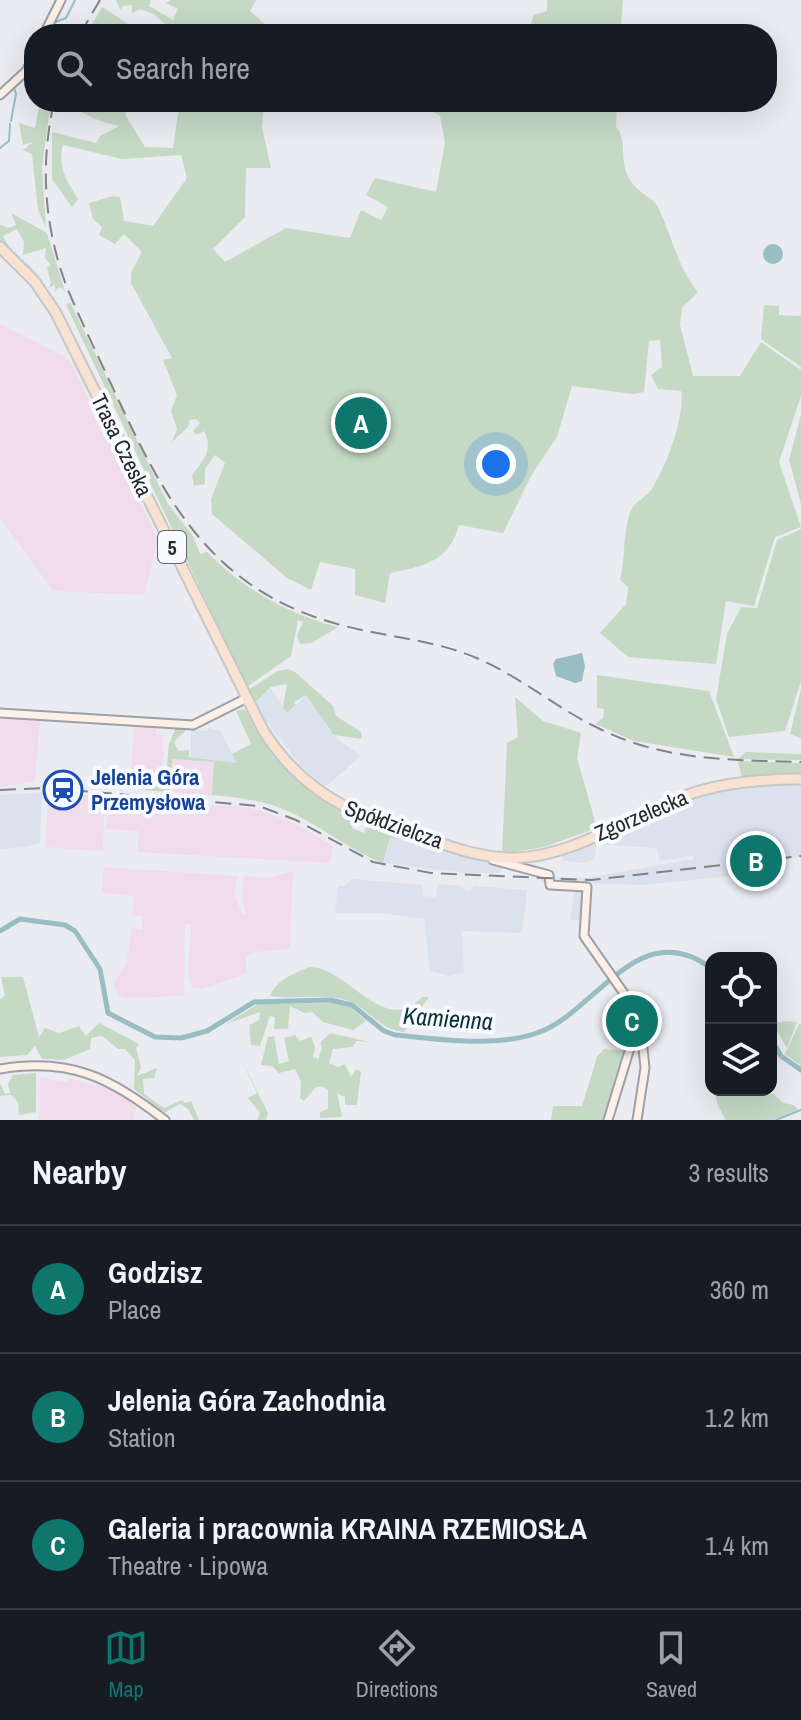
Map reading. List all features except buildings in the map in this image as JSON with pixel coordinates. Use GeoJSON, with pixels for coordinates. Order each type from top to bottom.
{"type":"FeatureCollection","features":[{"type":"Feature","properties":{"kind":"main road","name":"Trasa Czeska"},"geometry":{"type":"LineString","coordinates":[[0,247],[30,276],[56,313],[243,705]]}},
{"type":"Feature","properties":{"kind":"main road","name":"Spółdzielcza"},"geometry":{"type":"LineString","coordinates":[[243,705],[291,767],[327,797],[371,818],[484,855]]}},
{"type":"Feature","properties":{"kind":"main road","name":"Zgorzelecka"},"geometry":{"type":"LineString","coordinates":[[484,855],[530,857],[566,847],[703,790],[747,781],[801,779]]}},
{"type":"Feature","properties":{"kind":"street"},"geometry":{"type":"LineString","coordinates":[[49,24],[61,0]]}},
{"type":"Feature","properties":{"kind":"street"},"geometry":{"type":"LineString","coordinates":[[0,95],[24,73]]}},
{"type":"Feature","properties":{"kind":"street"},"geometry":{"type":"LineString","coordinates":[[0,713],[190,725],[243,705]]}},
{"type":"Feature","properties":{"kind":"street"},"geometry":{"type":"LineString","coordinates":[[484,855],[549,875],[550,885],[587,887],[582,931],[638,1019],[645,1068],[637,1120]]}},
{"type":"Feature","properties":{"kind":"street"},"geometry":{"type":"LineString","coordinates":[[530,857],[532,871]]}},
{"type":"Feature","properties":{"kind":"street"},"geometry":{"type":"LineString","coordinates":[[608,1120],[638,1019]]}},
{"type":"Feature","properties":{"kind":"street"},"geometry":{"type":"LineString","coordinates":[[0,1069],[38,1065],[75,1069],[121,1088],[165,1120]]}},
{"type":"Feature","properties":{"kind":"shaded area"},"geometry":{"type":"Polygon","coordinates":[[[0,324],[69,359],[158,539],[144,595],[53,591],[0,518],[0,324]]]}},
{"type":"Feature","properties":{"kind":"shaded area"},"geometry":{"type":"Polygon","coordinates":[[[271,689],[288,713],[306,695],[336,738],[361,756],[325,787],[301,766],[267,722],[256,702],[271,689]]]}},
{"type":"Feature","properties":{"kind":"shaded area"},"geometry":{"type":"Polygon","coordinates":[[[0,718],[40,720],[35,781],[0,787],[0,718]]]}},
{"type":"Feature","properties":{"kind":"shaded area"},"geometry":{"type":"Polygon","coordinates":[[[134,726],[156,727],[156,734],[163,735],[163,781],[143,784],[141,772],[131,772],[130,788],[95,787],[96,769],[131,771],[134,726]]]}},
{"type":"Feature","properties":{"kind":"shaded area"},"geometry":{"type":"Polygon","coordinates":[[[208,728],[221,731],[236,763],[191,757],[191,730],[207,731],[208,728]]]}},
{"type":"Feature","properties":{"kind":"shaded area"},"geometry":{"type":"Polygon","coordinates":[[[172,759],[215,762],[213,795],[170,792],[172,759]]]}},
{"type":"Feature","properties":{"kind":"shaded area"},"geometry":{"type":"Polygon","coordinates":[[[801,783],[801,857],[770,861],[770,872],[643,885],[542,882],[541,877],[586,878],[693,859],[693,856],[660,861],[657,848],[606,845],[606,835],[677,805],[734,787],[801,783]]]}},
{"type":"Feature","properties":{"kind":"shaded area"},"geometry":{"type":"Polygon","coordinates":[[[42,792],[40,842],[27,847],[0,849],[0,795],[42,792]]]}},
{"type":"Feature","properties":{"kind":"shaded area"},"geometry":{"type":"Polygon","coordinates":[[[72,794],[251,808],[290,821],[332,845],[331,863],[137,852],[139,831],[106,829],[108,814],[104,815],[103,851],[45,847],[48,799],[72,801],[72,794]]]}},
{"type":"Feature","properties":{"kind":"shaded area"},"geometry":{"type":"Polygon","coordinates":[[[391,838],[439,846],[504,867],[499,873],[465,873],[383,863],[391,838]]]}},
{"type":"Feature","properties":{"kind":"shaded area"},"geometry":{"type":"Polygon","coordinates":[[[597,841],[594,860],[581,863],[562,860],[563,855],[597,841]]]}},
{"type":"Feature","properties":{"kind":"shaded area"},"geometry":{"type":"Polygon","coordinates":[[[104,867],[237,876],[235,895],[242,915],[246,915],[242,897],[244,876],[268,878],[293,871],[290,949],[254,952],[246,957],[246,974],[202,989],[192,988],[188,974],[191,924],[185,924],[184,996],[126,998],[118,995],[113,983],[126,965],[132,928],[142,930],[143,916],[132,915],[134,896],[102,893],[104,867]]]}},
{"type":"Feature","properties":{"kind":"shaded area"},"geometry":{"type":"Polygon","coordinates":[[[353,879],[422,885],[423,896],[436,897],[438,884],[463,886],[463,890],[470,891],[474,886],[527,890],[522,933],[462,931],[464,973],[448,976],[430,971],[424,919],[381,913],[335,913],[338,886],[345,886],[353,879]]]}},
{"type":"Feature","properties":{"kind":"shaded area"},"geometry":{"type":"Polygon","coordinates":[[[575,890],[584,894],[581,921],[570,919],[575,890]]]}},
{"type":"Feature","properties":{"kind":"shaded area"},"geometry":{"type":"Polygon","coordinates":[[[40,1077],[67,1083],[69,1078],[113,1090],[136,1106],[133,1120],[39,1120],[40,1077]]]}},
{"type":"Feature","properties":{"kind":"green space"},"geometry":{"type":"Polygon","coordinates":[[[116,0],[151,0],[149,6],[173,20],[178,9],[166,3],[171,0],[256,0],[250,11],[265,24],[165,24],[154,14],[140,9],[132,13],[132,5],[123,6],[120,10],[116,0]]]}},
{"type":"Feature","properties":{"kind":"green space"},"geometry":{"type":"Polygon","coordinates":[[[547,0],[623,0],[621,24],[531,24],[534,15],[547,11],[547,0]]]}},
{"type":"Feature","properties":{"kind":"green space"},"geometry":{"type":"Polygon","coordinates":[[[102,7],[129,24],[93,24],[102,7]]]}},
{"type":"Feature","properties":{"kind":"green space"},"geometry":{"type":"Polygon","coordinates":[[[38,112],[50,112],[42,166],[46,228],[38,210],[32,154],[23,150],[33,142],[23,145],[19,123],[35,128],[38,112]]]}},
{"type":"Feature","properties":{"kind":"green space"},"geometry":{"type":"Polygon","coordinates":[[[82,112],[126,112],[145,147],[173,148],[179,112],[263,112],[262,127],[271,168],[246,168],[245,217],[213,249],[225,262],[286,228],[350,238],[361,210],[381,220],[388,207],[366,195],[375,178],[436,192],[445,142],[440,116],[433,112],[617,112],[616,127],[621,137],[627,174],[635,186],[656,204],[680,263],[698,292],[682,308],[680,325],[693,376],[740,376],[761,342],[801,370],[801,396],[779,462],[801,527],[775,537],[754,606],[726,601],[716,664],[628,657],[600,633],[626,604],[628,587],[620,580],[630,514],[657,480],[673,442],[680,415],[681,391],[658,389],[651,375],[662,367],[660,340],[649,341],[644,392],[633,394],[572,386],[557,437],[531,476],[503,533],[459,525],[455,537],[442,555],[414,568],[390,573],[385,603],[355,595],[355,569],[320,562],[311,590],[287,578],[212,514],[211,499],[225,463],[215,455],[205,469],[205,484],[194,486],[192,475],[203,459],[208,444],[204,431],[196,435],[193,431],[200,423],[196,419],[190,420],[188,427],[172,442],[177,429],[171,411],[177,395],[163,360],[172,358],[131,283],[131,272],[142,252],[124,234],[115,244],[99,235],[102,227],[93,219],[89,203],[120,197],[124,221],[153,226],[187,178],[181,155],[122,159],[63,145],[62,167],[78,199],[72,207],[52,179],[52,132],[96,143],[100,136],[119,126],[82,112]]]}},
{"type":"Feature","properties":{"kind":"green space"},"geometry":{"type":"Polygon","coordinates":[[[11,213],[47,233],[65,291],[59,287],[55,292],[55,285],[48,288],[51,283],[47,268],[51,265],[45,258],[46,248],[23,255],[24,242],[17,229],[3,236],[38,275],[44,290],[10,250],[0,244],[0,225],[9,228],[16,225],[11,213]]]}},
{"type":"Feature","properties":{"kind":"green space"},"geometry":{"type":"Polygon","coordinates":[[[70,302],[168,504],[193,536],[200,554],[207,552],[251,589],[284,607],[338,627],[312,643],[300,644],[297,636],[303,622],[298,620],[291,656],[247,687],[66,305],[70,302]]]}},
{"type":"Feature","properties":{"kind":"green space"},"geometry":{"type":"Polygon","coordinates":[[[764,305],[779,306],[779,315],[801,316],[801,367],[761,339],[764,305]]]}},
{"type":"Feature","properties":{"kind":"green space"},"geometry":{"type":"Polygon","coordinates":[[[801,415],[801,504],[789,460],[801,415]]]}},
{"type":"Feature","properties":{"kind":"green space"},"geometry":{"type":"Polygon","coordinates":[[[801,529],[801,681],[785,731],[729,737],[716,699],[727,634],[741,607],[757,608],[777,540],[801,529]]]}},
{"type":"Feature","properties":{"kind":"green space"},"geometry":{"type":"Polygon","coordinates":[[[288,669],[333,706],[336,716],[361,732],[362,739],[334,735],[306,695],[294,702],[296,705],[287,713],[283,707],[287,684],[271,687],[256,702],[248,690],[278,671],[288,669]]]}},
{"type":"Feature","properties":{"kind":"green space"},"geometry":{"type":"Polygon","coordinates":[[[597,675],[709,691],[734,757],[634,741],[595,724],[603,718],[604,709],[597,708],[597,675]]]}},
{"type":"Feature","properties":{"kind":"green space"},"geometry":{"type":"Polygon","coordinates":[[[801,689],[801,738],[790,734],[801,689]]]}},
{"type":"Feature","properties":{"kind":"green space"},"geometry":{"type":"Polygon","coordinates":[[[515,697],[543,721],[581,733],[577,758],[597,828],[544,847],[502,854],[507,743],[518,737],[515,697]]]}},
{"type":"Feature","properties":{"kind":"green space"},"geometry":{"type":"Polygon","coordinates":[[[244,709],[294,775],[331,805],[356,817],[352,828],[364,833],[369,821],[421,842],[390,838],[383,863],[303,818],[275,806],[241,798],[205,795],[212,795],[214,762],[172,759],[171,776],[166,776],[169,744],[176,727],[188,728],[174,742],[178,751],[189,750],[189,757],[236,763],[232,754],[251,744],[236,711],[244,709]]]}},
{"type":"Feature","properties":{"kind":"green space"},"geometry":{"type":"Polygon","coordinates":[[[746,752],[801,754],[801,760],[737,759],[746,752]]]}},
{"type":"Feature","properties":{"kind":"green space"},"geometry":{"type":"Polygon","coordinates":[[[738,761],[801,763],[801,775],[742,778],[738,761]]]}},
{"type":"Feature","properties":{"kind":"green space"},"geometry":{"type":"Polygon","coordinates":[[[138,770],[143,784],[171,779],[170,792],[194,794],[166,792],[130,788],[131,771],[138,770]]]}},
{"type":"Feature","properties":{"kind":"green space"},"geometry":{"type":"Polygon","coordinates":[[[310,967],[338,977],[380,1006],[394,1010],[408,1007],[422,997],[429,997],[404,1032],[387,1027],[345,1000],[270,996],[281,982],[310,967]]]}},
{"type":"Feature","properties":{"kind":"green space"},"geometry":{"type":"Polygon","coordinates":[[[1,977],[23,977],[39,1037],[45,1028],[59,1033],[79,1026],[86,1036],[99,1023],[139,1044],[136,1048],[141,1067],[137,1076],[157,1068],[154,1078],[143,1079],[144,1094],[164,1108],[182,1100],[185,1103],[191,1101],[199,1120],[194,1120],[188,1109],[180,1104],[164,1113],[134,1089],[135,1060],[125,1049],[118,1049],[102,1036],[91,1038],[90,1049],[64,1060],[42,1059],[35,1046],[27,1055],[0,1057],[0,999],[5,996],[1,977]]]}},
{"type":"Feature","properties":{"kind":"green space"},"geometry":{"type":"Polygon","coordinates":[[[337,1003],[349,1006],[366,1021],[353,1030],[323,1022],[312,1012],[304,1013],[290,1006],[288,1029],[274,1029],[275,1017],[270,1016],[260,1046],[251,1045],[249,1025],[259,1020],[260,1012],[226,1024],[258,1004],[337,1003]]]}},
{"type":"Feature","properties":{"kind":"green space"},"geometry":{"type":"Polygon","coordinates":[[[777,1022],[797,1022],[787,1048],[777,1031],[777,1022]]]}},
{"type":"Feature","properties":{"kind":"green space"},"geometry":{"type":"Polygon","coordinates":[[[801,1024],[801,1066],[785,1054],[801,1024]]]}},
{"type":"Feature","properties":{"kind":"green space"},"geometry":{"type":"Polygon","coordinates":[[[330,1033],[370,1042],[356,1041],[353,1047],[333,1049],[329,1063],[338,1067],[345,1064],[351,1077],[356,1069],[361,1072],[357,1105],[345,1105],[345,1097],[337,1093],[342,1117],[320,1118],[320,1112],[328,1109],[328,1090],[322,1086],[315,1088],[304,1101],[300,1098],[301,1082],[295,1069],[279,1073],[272,1066],[261,1065],[268,1037],[274,1036],[279,1064],[289,1061],[284,1038],[295,1035],[300,1041],[311,1037],[315,1047],[313,1057],[318,1059],[322,1048],[320,1043],[330,1033]]]}},
{"type":"Feature","properties":{"kind":"green space"},"geometry":{"type":"Polygon","coordinates":[[[604,1049],[627,1051],[607,1120],[551,1120],[553,1106],[582,1106],[597,1057],[604,1049]]]}},
{"type":"Feature","properties":{"kind":"green space"},"geometry":{"type":"Polygon","coordinates":[[[238,1053],[268,1113],[266,1120],[257,1120],[260,1113],[248,1098],[257,1093],[238,1053]]]}},
{"type":"Feature","properties":{"kind":"green space"},"geometry":{"type":"Polygon","coordinates":[[[36,1073],[36,1112],[19,1115],[18,1102],[11,1095],[0,1096],[0,1083],[5,1094],[10,1093],[8,1084],[13,1075],[36,1073]]]}},
{"type":"Feature","properties":{"kind":"green space"},"geometry":{"type":"Polygon","coordinates":[[[716,1096],[776,1096],[798,1110],[773,1120],[726,1120],[716,1096]]]}},
{"type":"Feature","properties":{"kind":"water"},"geometry":{"type":"Polygon","coordinates":[[[773,244],[780,247],[783,254],[780,261],[773,264],[766,261],[763,254],[766,247],[773,244]]]}},
{"type":"Feature","properties":{"kind":"water"},"geometry":{"type":"Polygon","coordinates":[[[582,653],[585,666],[582,681],[575,683],[556,676],[553,664],[556,659],[582,653]]]}},
{"type":"Feature","properties":{"kind":"waterway"},"geometry":{"type":"LineString","coordinates":[[53,23],[66,18],[75,0]]}},
{"type":"Feature","properties":{"kind":"waterway"},"geometry":{"type":"LineString","coordinates":[[11,121],[16,94],[14,88]]}},
{"type":"Feature","properties":{"kind":"waterway"},"geometry":{"type":"LineString","coordinates":[[0,148],[9,141],[10,124]]}},
{"type":"Feature","properties":{"kind":"waterway","name":"Kamienna"},"geometry":{"type":"LineString","coordinates":[[0,931],[20,919],[65,925],[75,931],[100,969],[108,1013],[155,1037],[181,1038],[207,1031],[254,1002],[330,1000],[352,1005],[384,1031],[395,1035],[466,1041],[520,1038],[558,1022],[639,960],[661,953],[685,954],[705,965]]}},
{"type":"Feature","properties":{"kind":"waterway","name":"Kamienna"},"geometry":{"type":"LineString","coordinates":[[777,1049],[781,1056],[801,1070]]}},
{"type":"Feature","properties":{"kind":"waterway"},"geometry":{"type":"LineString","coordinates":[[776,1120],[801,1110]]}},
{"type":"Feature","properties":{"kind":"railway"},"geometry":{"type":"LineString","coordinates":[[86,24],[100,0]]}},
{"type":"Feature","properties":{"kind":"railway"},"geometry":{"type":"LineString","coordinates":[[52,112],[47,148],[46,194],[53,240],[66,285],[154,472],[196,534],[221,560],[250,584],[283,603],[321,619],[441,646],[479,659],[585,721],[624,740],[699,757],[801,762]]}},
{"type":"Feature","properties":{"kind":"railway"},"geometry":{"type":"LineString","coordinates":[[0,790],[46,788],[259,806],[296,820],[373,862],[431,873],[591,880],[801,856]]}},
{"type":"Feature","properties":{"kind":"place","name":"Godzisz"},"geometry":{"type":"Point","coordinates":[361,423]}},
{"type":"Feature","properties":{"kind":"place","name":"Jelenia Góra Przemysłowa"},"geometry":{"type":"Point","coordinates":[63,790]}},
{"type":"Feature","properties":{"kind":"place","name":"Jelenia Góra Zachodnia"},"geometry":{"type":"Point","coordinates":[756,861]}},
{"type":"Feature","properties":{"kind":"place","name":"Galeria i pracownia KRAINA RZEMIOSŁA"},"geometry":{"type":"Point","coordinates":[632,1021]}}]}
